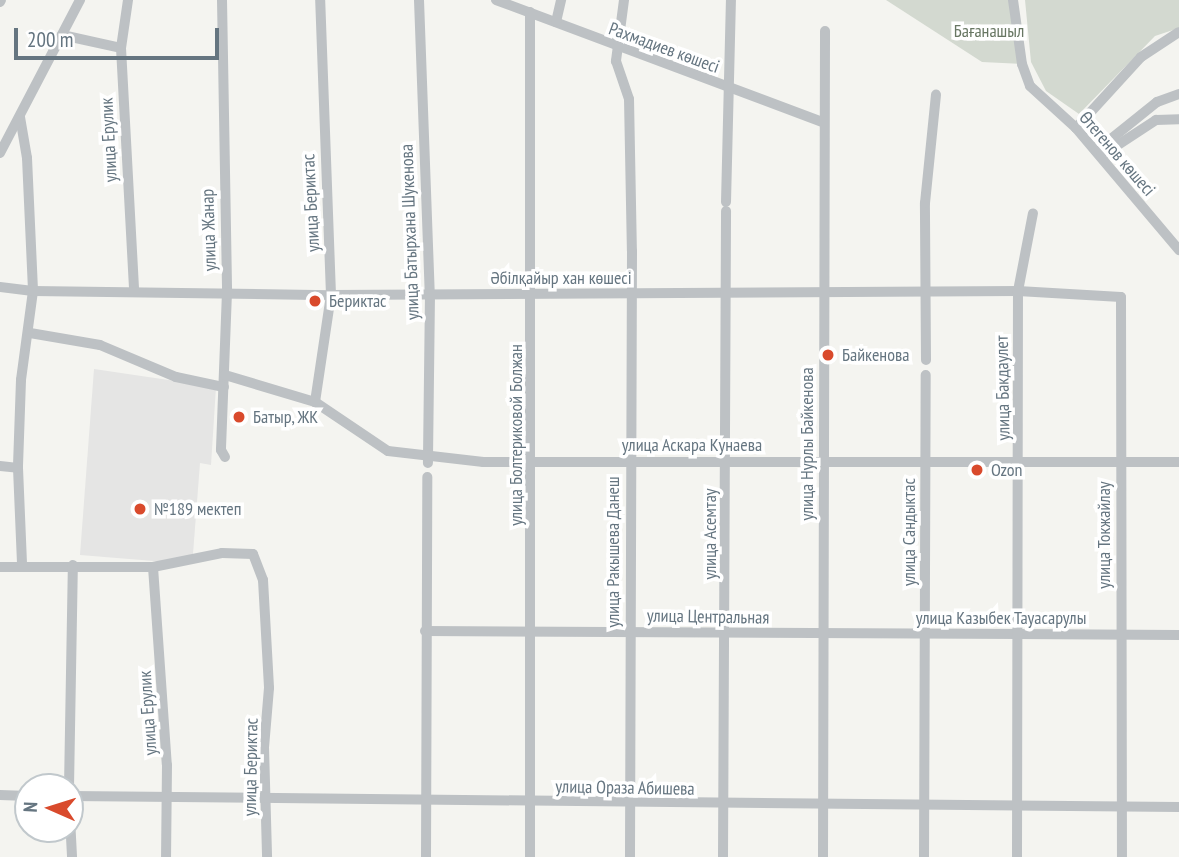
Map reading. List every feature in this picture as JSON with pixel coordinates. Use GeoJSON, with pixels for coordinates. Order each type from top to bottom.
{"type":"FeatureCollection","features":[{"type":"Feature","properties":{"kind":"street"},"geometry":{"type":"LineString","coordinates":[[0,153],[79,0]]}},
{"type":"Feature","properties":{"kind":"street","name":"улица Ерулик"},"geometry":{"type":"LineString","coordinates":[[128,0],[121,48],[134,289]]}},
{"type":"Feature","properties":{"kind":"street","name":"улица Жанар"},"geometry":{"type":"LineString","coordinates":[[222,0],[227,292],[221,450],[225,457]]}},
{"type":"Feature","properties":{"kind":"street","name":"улица Бериктас"},"geometry":{"type":"LineString","coordinates":[[315,402],[331,295],[320,0]]}},
{"type":"Feature","properties":{"kind":"street","name":"улица Батырхана Шукенова"},"geometry":{"type":"LineString","coordinates":[[419,0],[430,294],[428,458]]}},
{"type":"Feature","properties":{"kind":"street"},"geometry":{"type":"LineString","coordinates":[[556,22],[561,0]]}},
{"type":"Feature","properties":{"kind":"street","name":"улица Ракышева Данеш"},"geometry":{"type":"LineString","coordinates":[[624,0],[616,70],[627,85],[629,99],[632,293],[628,631],[630,857]]}},
{"type":"Feature","properties":{"kind":"street","name":"улица Асемтау"},"geometry":{"type":"LineString","coordinates":[[723,857],[726,633],[725,295],[727,88],[731,0]]}},
{"type":"Feature","properties":{"kind":"street","name":"Өтегенов көшесі"},"geometry":{"type":"LineString","coordinates":[[1013,0],[1022,64],[1030,86],[1076,128],[1179,250]]}},
{"type":"Feature","properties":{"kind":"street","name":"Рахмадиев көшесі"},"geometry":{"type":"LineString","coordinates":[[501,1],[619,49],[823,122]]}},
{"type":"Feature","properties":{"kind":"street","name":"улица Болтериковой Болжан"},"geometry":{"type":"LineString","coordinates":[[530,12],[533,461],[530,857]]}},
{"type":"Feature","properties":{"kind":"street","name":"улица Нурлы Байкенова"},"geometry":{"type":"LineString","coordinates":[[823,857],[825,32]]}},
{"type":"Feature","properties":{"kind":"street"},"geometry":{"type":"LineString","coordinates":[[1076,128],[1141,57],[1179,32]]}},
{"type":"Feature","properties":{"kind":"street"},"geometry":{"type":"LineString","coordinates":[[62,35],[121,48]]}},
{"type":"Feature","properties":{"kind":"street"},"geometry":{"type":"LineString","coordinates":[[1098,154],[1157,102],[1179,94]]}},
{"type":"Feature","properties":{"kind":"street"},"geometry":{"type":"LineString","coordinates":[[926,360],[925,203],[936,95]]}},
{"type":"Feature","properties":{"kind":"street"},"geometry":{"type":"LineString","coordinates":[[20,117],[27,158],[33,291],[30,332],[21,380],[18,468],[22,565]]}},
{"type":"Feature","properties":{"kind":"street"},"geometry":{"type":"LineString","coordinates":[[1098,154],[1156,120],[1179,119]]}},
{"type":"Feature","properties":{"kind":"street","name":"улица Бакдаулет"},"geometry":{"type":"LineString","coordinates":[[1017,857],[1015,806],[1020,460],[1018,290],[1033,213]]}},
{"type":"Feature","properties":{"kind":"street","name":"Әбілқайыр хан көшесі"},"geometry":{"type":"LineString","coordinates":[[0,286],[33,291],[134,289],[331,295],[823,295],[1018,290],[1121,297]]}},
{"type":"Feature","properties":{"kind":"street","name":"улица Токжайлау"},"geometry":{"type":"LineString","coordinates":[[1121,297],[1119,807],[1122,857]]}},
{"type":"Feature","properties":{"kind":"street"},"geometry":{"type":"LineString","coordinates":[[30,332],[100,345],[171,375],[224,387]]}},
{"type":"Feature","properties":{"kind":"street","name":"улица Аскара Кунаева"},"geometry":{"type":"LineString","coordinates":[[225,374],[315,402],[388,451],[428,458],[483,462],[1179,462]]}},
{"type":"Feature","properties":{"kind":"street","name":"улица Сандыктас"},"geometry":{"type":"LineString","coordinates":[[924,857],[926,375]]}},
{"type":"Feature","properties":{"kind":"street"},"geometry":{"type":"LineString","coordinates":[[0,466],[18,468]]}},
{"type":"Feature","properties":{"kind":"street"},"geometry":{"type":"LineString","coordinates":[[426,857],[427,477]]}},
{"type":"Feature","properties":{"kind":"street","name":"улица Бериктас"},"geometry":{"type":"LineString","coordinates":[[153,567],[222,553],[253,554],[263,580],[269,688],[265,799],[267,857]]}},
{"type":"Feature","properties":{"kind":"street"},"geometry":{"type":"LineString","coordinates":[[69,773],[74,565]]}},
{"type":"Feature","properties":{"kind":"street"},"geometry":{"type":"LineString","coordinates":[[0,567],[153,567]]}},
{"type":"Feature","properties":{"kind":"street","name":"улица Ерулик"},"geometry":{"type":"LineString","coordinates":[[153,567],[167,765],[166,857]]}},
{"type":"Feature","properties":{"kind":"street","name":"улица Центральная"},"geometry":{"type":"LineString","coordinates":[[425,631],[530,628],[823,636]]}},
{"type":"Feature","properties":{"kind":"street","name":"улица Казыбек Тауасарулы"},"geometry":{"type":"LineString","coordinates":[[823,636],[1179,635]]}},
{"type":"Feature","properties":{"kind":"street","name":"улица Ораза Абишева"},"geometry":{"type":"LineString","coordinates":[[84,796],[723,805],[1179,807]]}},
{"type":"Feature","properties":{"kind":"shaded area","name":"№189 мектеп"},"geometry":{"type":"Polygon","coordinates":[[[94,369],[216,387],[211,465],[200,463],[193,554],[166,562],[80,555],[94,369]]]}},
{"type":"Feature","properties":{"kind":"green space","name":"Бағанашыл"},"geometry":{"type":"Polygon","coordinates":[[[886,0],[1014,0],[1022,64],[982,62],[886,0]]]}},
{"type":"Feature","properties":{"kind":"green space"},"geometry":{"type":"Polygon","coordinates":[[[1025,0],[1179,0],[1179,28],[1155,36],[1079,114],[1046,91],[1031,62],[1025,0]]]}},
{"type":"Feature","properties":{"kind":"place","name":"Бериктас"},"geometry":{"type":"Point","coordinates":[315,301]}},
{"type":"Feature","properties":{"kind":"place","name":"Байкенова"},"geometry":{"type":"Point","coordinates":[828,355]}},
{"type":"Feature","properties":{"kind":"place","name":"Батыр, ЖК"},"geometry":{"type":"Point","coordinates":[239,417]}},
{"type":"Feature","properties":{"kind":"place","name":"Ozon"},"geometry":{"type":"Point","coordinates":[977,470]}},
{"type":"Feature","properties":{"kind":"place","name":"№189 мектеп"},"geometry":{"type":"Point","coordinates":[140,509]}}]}
